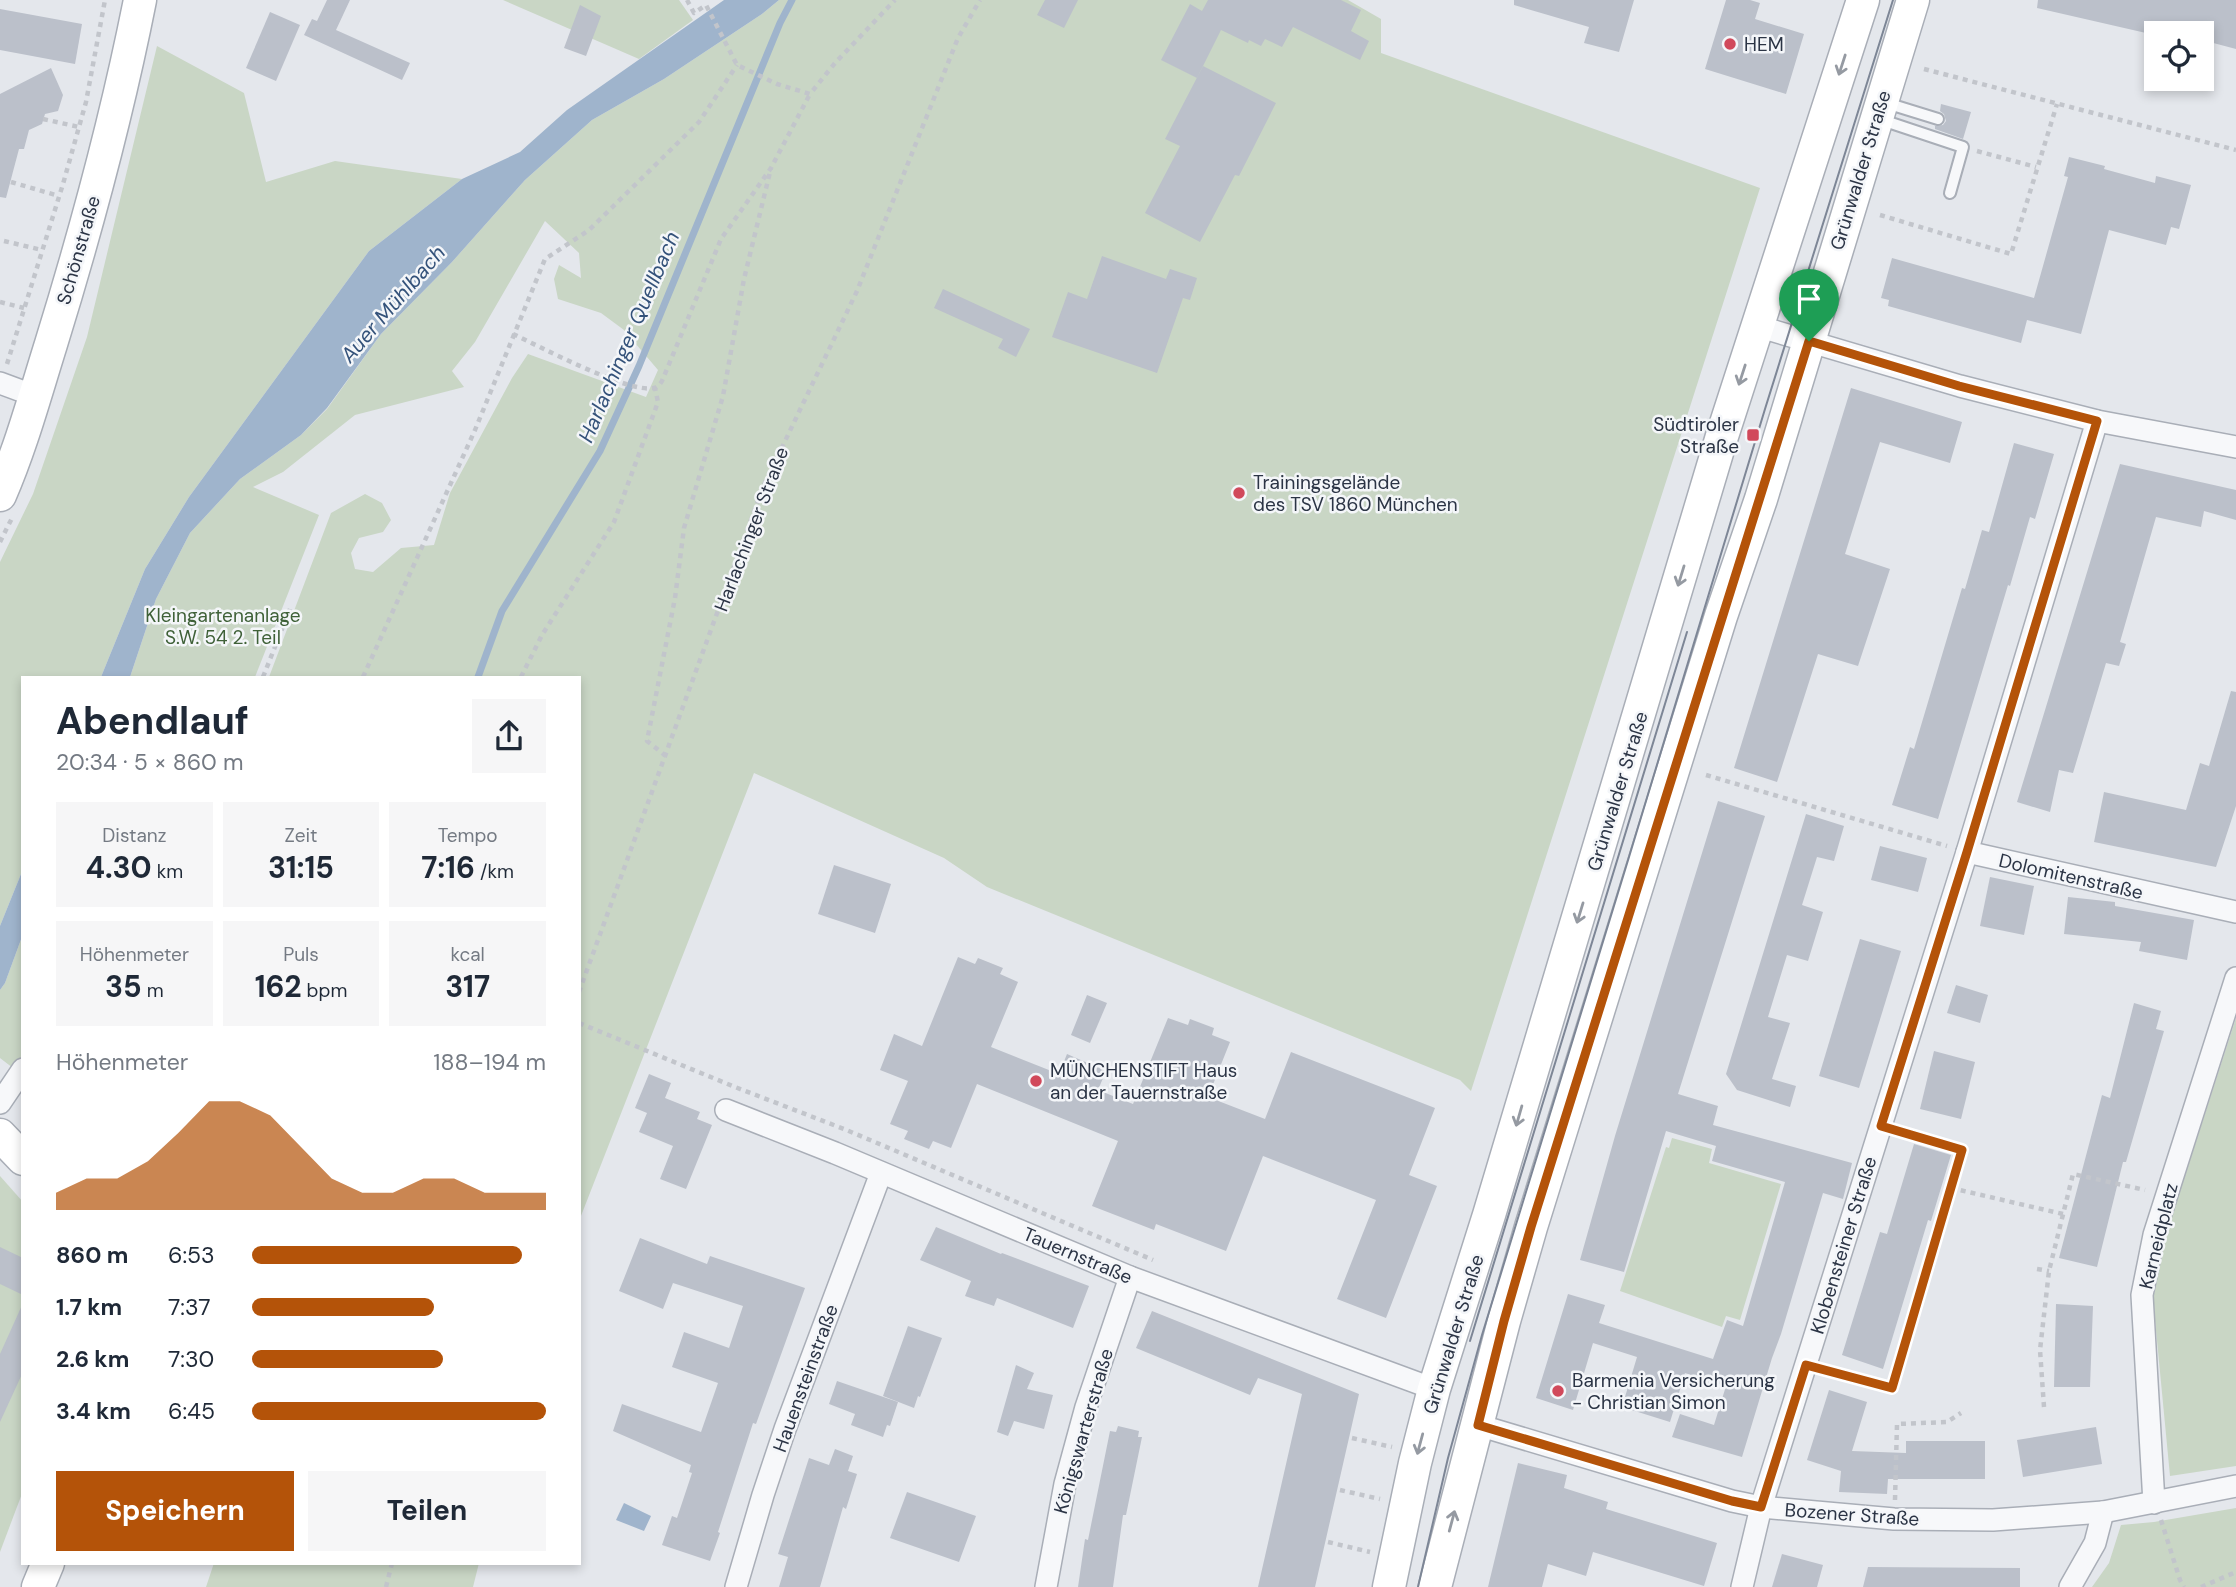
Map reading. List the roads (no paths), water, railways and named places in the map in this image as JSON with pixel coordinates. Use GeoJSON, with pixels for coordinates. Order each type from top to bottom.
{"type":"FeatureCollection","features":[{"type":"Feature","properties":{"kind":"main road","name":"Schönstraße"},"geometry":{"type":"LineString","coordinates":[[0,495],[69,287],[100,173],[140,0]]}},
{"type":"Feature","properties":{"kind":"main road","name":"Grünwalder Straße"},"geometry":{"type":"LineString","coordinates":[[1389,1587],[1415,1463],[1434,1389],[1482,1240],[1723,436],[1863,0]]}},
{"type":"Feature","properties":{"kind":"main road","name":"Grünwalder Straße"},"geometry":{"type":"LineString","coordinates":[[1435,1587],[1504,1321],[1535,1214],[1913,0]]}},
{"type":"Feature","properties":{"kind":"main road"},"geometry":{"type":"LineString","coordinates":[[0,1135],[21,1157]]}},
{"type":"Feature","properties":{"kind":"main road"},"geometry":{"type":"LineString","coordinates":[[38,1587],[46,1565]]}},
{"type":"Feature","properties":{"kind":"street"},"geometry":{"type":"LineString","coordinates":[[1758,326],[1959,386],[2097,421],[2236,447]]}},
{"type":"Feature","properties":{"kind":"street"},"geometry":{"type":"LineString","coordinates":[[0,384],[35,396]]}},
{"type":"Feature","properties":{"kind":"street","name":"Klobensteiner Straße"},"geometry":{"type":"LineString","coordinates":[[1742,1587],[1761,1507],[1967,852],[2097,421]]}},
{"type":"Feature","properties":{"kind":"street","name":"Dolomitenstraße"},"geometry":{"type":"LineString","coordinates":[[1967,852],[2236,912]]}},
{"type":"Feature","properties":{"kind":"street","name":"Karneidplatz"},"geometry":{"type":"LineString","coordinates":[[2154,1503],[2142,1295],[2154,1235],[2236,978]]}},
{"type":"Feature","properties":{"kind":"street"},"geometry":{"type":"LineString","coordinates":[[0,1102],[21,1072]]}},
{"type":"Feature","properties":{"kind":"street","name":"Tauernstraße"},"geometry":{"type":"LineString","coordinates":[[726,1110],[1130,1277],[1434,1389]]}},
{"type":"Feature","properties":{"kind":"street","name":"Hauensteinstraße"},"geometry":{"type":"LineString","coordinates":[[736,1587],[785,1429],[881,1173]]}},
{"type":"Feature","properties":{"kind":"street","name":"Königswarterstraße"},"geometry":{"type":"LineString","coordinates":[[1046,1587],[1065,1484],[1086,1407],[1130,1277]]}},
{"type":"Feature","properties":{"kind":"street","name":"Bozener Straße"},"geometry":{"type":"LineString","coordinates":[[1478,1425],[1732,1501],[1761,1507],[1895,1519],[1993,1520],[2103,1512],[2236,1486]]}},
{"type":"Feature","properties":{"kind":"street"},"geometry":{"type":"LineString","coordinates":[[2070,1587],[2095,1543],[2103,1512]]}},
{"type":"Feature","properties":{"kind":"lane"},"geometry":{"type":"LineString","coordinates":[[1879,110],[1938,119]]}},
{"type":"Feature","properties":{"kind":"lane"},"geometry":{"type":"LineString","coordinates":[[1879,110],[1963,147],[1950,192]]}},
{"type":"Feature","properties":{"kind":"water","name":"Auer Mühlbach"},"geometry":{"type":"Polygon","coordinates":[[[724,0],[779,0],[664,79],[592,120],[525,180],[452,262],[381,334],[327,408],[301,435],[240,479],[190,533],[156,599],[130,676],[101,676],[145,569],[189,497],[369,251],[462,179],[520,152],[567,110],[724,0]]]}},
{"type":"Feature","properties":{"kind":"water"},"geometry":{"type":"Polygon","coordinates":[[[21,874],[21,939],[0,990],[0,926],[21,874]]]}},
{"type":"Feature","properties":{"kind":"water"},"geometry":{"type":"Polygon","coordinates":[[[624,1503],[651,1516],[644,1531],[616,1520],[624,1503]]]}},
{"type":"Feature","properties":{"kind":"waterway","name":"Harlachinger Quellbach"},"geometry":{"type":"LineString","coordinates":[[478,676],[502,611],[600,451],[639,366],[780,23],[792,0]]}},
{"type":"Feature","properties":{"kind":"tram line"},"geometry":{"type":"LineString","coordinates":[[1418,1587],[1448,1458],[1482,1335],[1893,0]]}},
{"type":"Feature","properties":{"kind":"tram line"},"geometry":{"type":"LineString","coordinates":[[1470,1341],[1687,632]]}},
{"type":"Feature","properties":{"kind":"place","name":"HEM"},"geometry":{"type":"Point","coordinates":[1730,44]}},
{"type":"Feature","properties":{"kind":"place","name":"Südtiroler Straße"},"geometry":{"type":"Point","coordinates":[1753,435]}},
{"type":"Feature","properties":{"kind":"place","name":"Trainingsgelände des TSV 1860 München"},"geometry":{"type":"Point","coordinates":[1239,493]}},
{"type":"Feature","properties":{"kind":"place","name":"MÜNCHENSTIFT Haus an der Tauernstraße"},"geometry":{"type":"Point","coordinates":[1036,1081]}},
{"type":"Feature","properties":{"kind":"place","name":"Barmenia Versicherung - Christian Simon"},"geometry":{"type":"Point","coordinates":[1558,1391]}},
{"type":"Feature","properties":{"kind":"park label","name":"Kleingartenanlage S.W. 54 2. Teil"},"geometry":{"type":"Point","coordinates":[223,626]}}]}
